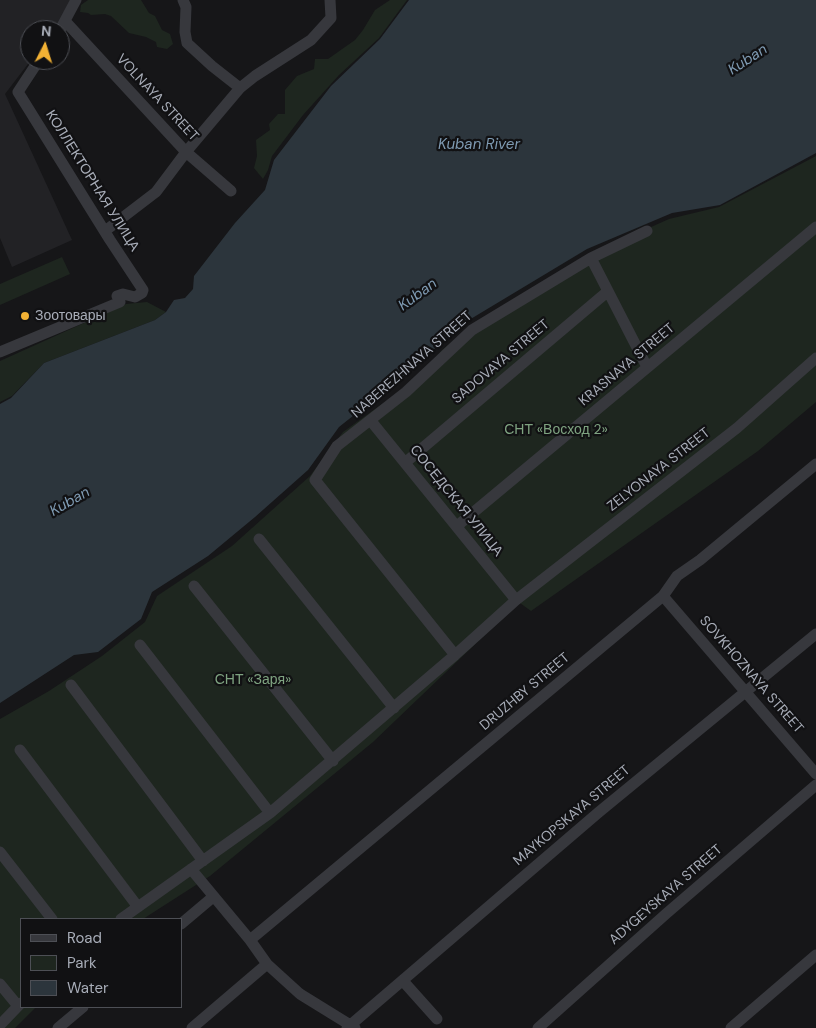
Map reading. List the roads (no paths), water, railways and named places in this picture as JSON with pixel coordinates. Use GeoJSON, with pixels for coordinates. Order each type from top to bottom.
{"type":"FeatureCollection","features":[{"type":"Feature","properties":{"kind":"street"},"geometry":{"type":"LineString","coordinates":[[65,20],[76,0]]}},
{"type":"Feature","properties":{"kind":"street"},"geometry":{"type":"LineString","coordinates":[[183,0],[186,7],[185,32],[187,43],[240,88]]}},
{"type":"Feature","properties":{"kind":"street"},"geometry":{"type":"LineString","coordinates":[[105,231],[156,192],[186,152],[240,88],[255,76],[311,40],[331,18],[330,0]]}},
{"type":"Feature","properties":{"kind":"street","name":"VOLNAYA STREET"},"geometry":{"type":"LineString","coordinates":[[70,33],[186,152],[231,191]]}},
{"type":"Feature","properties":{"kind":"street","name":"КОЛЛЕКТОРНАЯ УЛИЦА"},"geometry":{"type":"LineString","coordinates":[[0,352],[120,302],[117,296],[123,294],[139,296],[142,293],[142,286],[105,231],[18,92],[33,70]]}},
{"type":"Feature","properties":{"kind":"street","name":"KRASNAYA STREET"},"geometry":{"type":"LineString","coordinates":[[457,526],[816,227]]}},
{"type":"Feature","properties":{"kind":"street","name":"NABEREZHNAYA STREET"},"geometry":{"type":"LineString","coordinates":[[455,655],[315,480],[337,446],[406,392],[472,330],[591,258],[647,231]]}},
{"type":"Feature","properties":{"kind":"street"},"geometry":{"type":"LineString","coordinates":[[591,258],[647,367]]}},
{"type":"Feature","properties":{"kind":"street","name":"SADOVAYA STREET"},"geometry":{"type":"LineString","coordinates":[[410,459],[607,292]]}},
{"type":"Feature","properties":{"kind":"street","name":"ZELYONAYA STREET"},"geometry":{"type":"LineString","coordinates":[[122,918],[270,813],[333,761],[516,600],[737,428],[816,358]]}},
{"type":"Feature","properties":{"kind":"street","name":"СОСЕДСКАЯ УЛИЦА"},"geometry":{"type":"LineString","coordinates":[[371,421],[410,459],[457,526],[516,600]]}},
{"type":"Feature","properties":{"kind":"street","name":"DRUZHBY STREET"},"geometry":{"type":"LineString","coordinates":[[250,940],[663,596],[677,576],[700,560],[816,464]]}},
{"type":"Feature","properties":{"kind":"street"},"geometry":{"type":"LineString","coordinates":[[259,539],[394,708]]}},
{"type":"Feature","properties":{"kind":"street"},"geometry":{"type":"LineString","coordinates":[[194,586],[333,761]]}},
{"type":"Feature","properties":{"kind":"street","name":"SOVKHOZNAYA STREET"},"geometry":{"type":"LineString","coordinates":[[663,596],[816,774]]}},
{"type":"Feature","properties":{"kind":"street","name":"MAYKOPSKAYA STREET"},"geometry":{"type":"LineString","coordinates":[[351,1027],[599,812],[816,634]]}},
{"type":"Feature","properties":{"kind":"street"},"geometry":{"type":"LineString","coordinates":[[140,645],[270,813]]}},
{"type":"Feature","properties":{"kind":"street"},"geometry":{"type":"LineString","coordinates":[[71,685],[203,861]]}},
{"type":"Feature","properties":{"kind":"street"},"geometry":{"type":"LineString","coordinates":[[20,750],[138,907]]}},
{"type":"Feature","properties":{"kind":"street","name":"ADYGEYSKAYA STREET"},"geometry":{"type":"LineString","coordinates":[[538,1028],[667,913],[816,785]]}},
{"type":"Feature","properties":{"kind":"street"},"geometry":{"type":"LineString","coordinates":[[0,852],[51,918]]}},
{"type":"Feature","properties":{"kind":"street"},"geometry":{"type":"LineString","coordinates":[[191,869],[250,940],[267,964],[300,994],[351,1027]]}},
{"type":"Feature","properties":{"kind":"street"},"geometry":{"type":"LineString","coordinates":[[182,923],[213,897]]}},
{"type":"Feature","properties":{"kind":"street"},"geometry":{"type":"LineString","coordinates":[[731,1028],[816,955]]}},
{"type":"Feature","properties":{"kind":"street"},"geometry":{"type":"LineString","coordinates":[[192,1028],[267,964]]}},
{"type":"Feature","properties":{"kind":"street"},"geometry":{"type":"LineString","coordinates":[[403,981],[437,1019]]}},
{"type":"Feature","properties":{"kind":"street"},"geometry":{"type":"LineString","coordinates":[[0,984],[20,1005],[0,1025]]}},
{"type":"Feature","properties":{"kind":"street"},"geometry":{"type":"LineString","coordinates":[[58,1028],[82,1008]]}},
{"type":"Feature","properties":{"kind":"water","name":"Kuban River"},"geometry":{"type":"Polygon","coordinates":[[[409,0],[816,0],[816,153],[720,205],[672,213],[587,249],[464,323],[407,373],[339,427],[308,470],[255,517],[208,556],[152,592],[141,619],[98,652],[74,655],[0,703],[0,404],[11,398],[44,363],[155,320],[166,312],[174,300],[185,298],[193,289],[194,276],[235,223],[265,190],[274,160],[331,86],[380,39],[409,0]]]}},
{"type":"Feature","properties":{"kind":"place","name":"Зоотовары"},"geometry":{"type":"Point","coordinates":[25,316]}},
{"type":"Feature","properties":{"kind":"water label","name":"Kuban"},"geometry":{"type":"Point","coordinates":[748,60]}},
{"type":"Feature","properties":{"kind":"water label","name":"Kuban"},"geometry":{"type":"Point","coordinates":[418,295]}},
{"type":"Feature","properties":{"kind":"water label","name":"Kuban"},"geometry":{"type":"Point","coordinates":[70,502]}},
{"type":"Feature","properties":{"kind":"park label","name":"СНТ «Восход 2»"},"geometry":{"type":"Point","coordinates":[556,430]}},
{"type":"Feature","properties":{"kind":"park label","name":"СНТ «Заря»"},"geometry":{"type":"Point","coordinates":[253,680]}}]}
